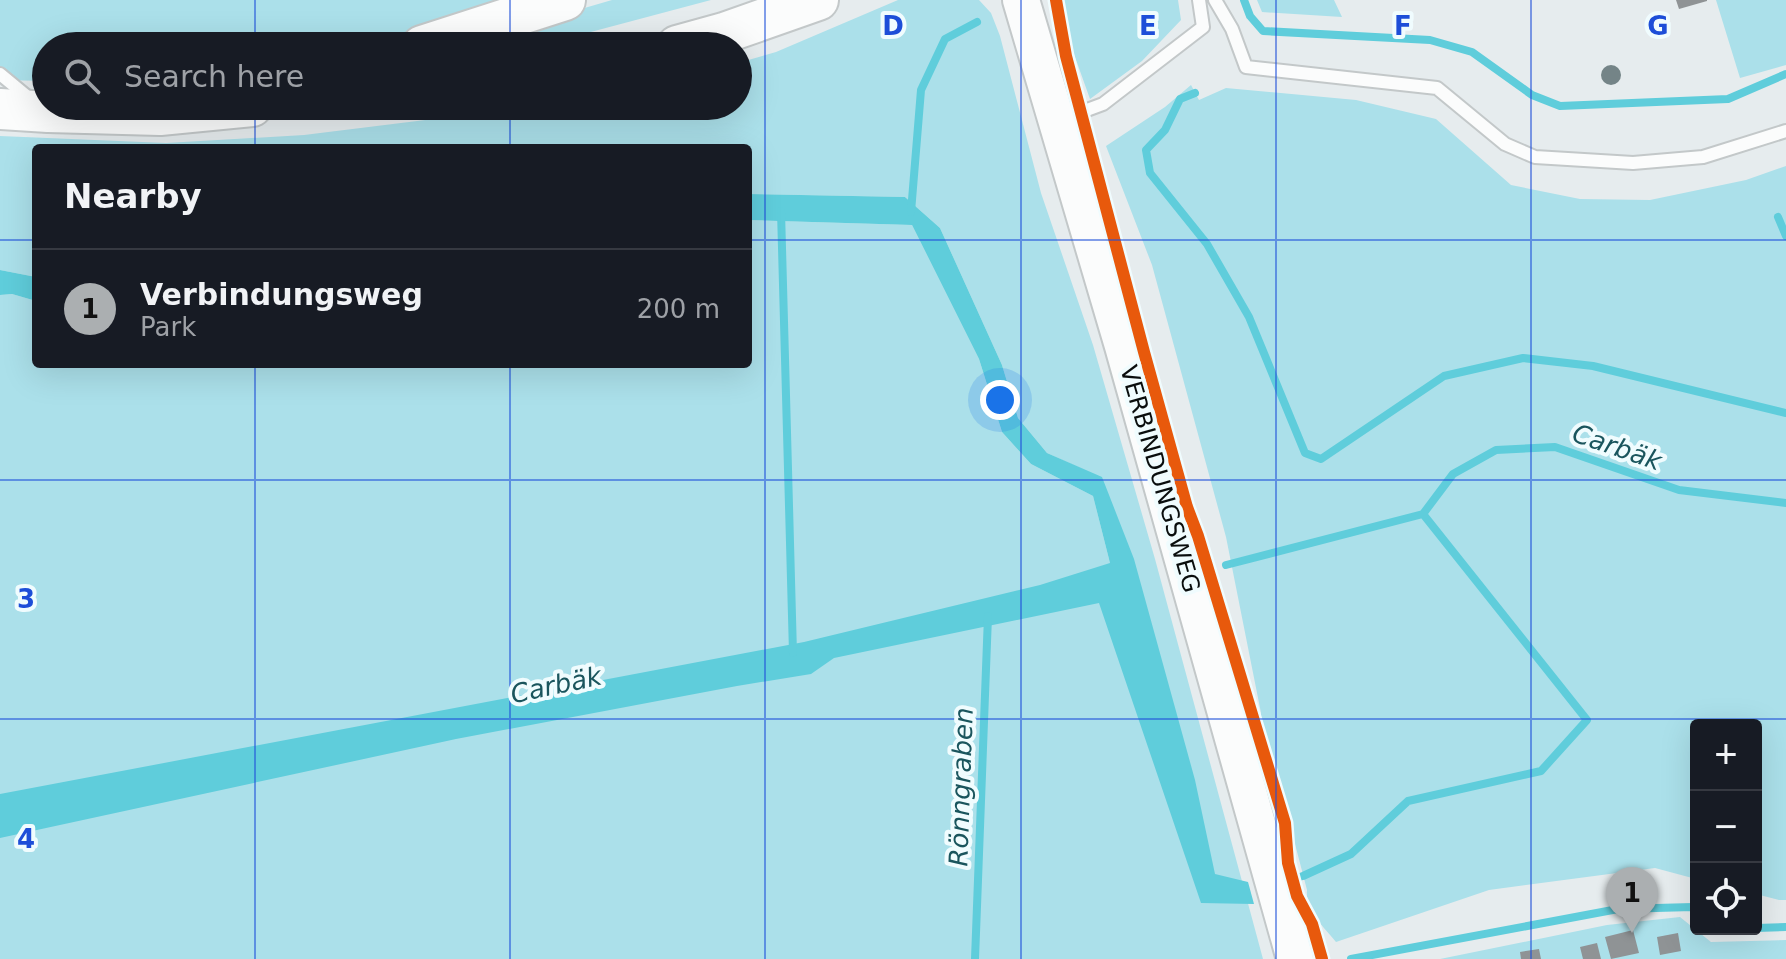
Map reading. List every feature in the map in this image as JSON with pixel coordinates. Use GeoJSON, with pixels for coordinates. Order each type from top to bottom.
{"type":"FeatureCollection","features":[{"type":"Feature","properties":{"kind":"main road"},"geometry":{"type":"LineString","coordinates":[[466,32],[565,0]]}},
{"type":"Feature","properties":{"kind":"main road"},"geometry":{"type":"LineString","coordinates":[[727,32],[818,0]]}},
{"type":"Feature","properties":{"kind":"main road","name":"VERBINDUNGSWEG"},"geometry":{"type":"LineString","coordinates":[[1021,0],[1123,346],[1295,959]]}},
{"type":"Feature","properties":{"kind":"main road"},"geometry":{"type":"LineString","coordinates":[[0,109],[32,111]]}},
{"type":"Feature","properties":{"kind":"lane"},"geometry":{"type":"LineString","coordinates":[[1057,121],[1103,104],[1203,27],[1199,0]]}},
{"type":"Feature","properties":{"kind":"lane"},"geometry":{"type":"LineString","coordinates":[[1215,0],[1232,29],[1246,67],[1437,88],[1505,144],[1535,157],[1633,163],[1703,157],[1786,131]]}},
{"type":"Feature","properties":{"kind":"lane"},"geometry":{"type":"LineString","coordinates":[[0,74],[32,99]]}},
{"type":"Feature","properties":{"kind":"shaded area"},"geometry":{"type":"Polygon","coordinates":[[[0,0],[498,0],[406,32],[32,32],[32,81],[0,80],[0,0]]]}},
{"type":"Feature","properties":{"kind":"shaded area"},"geometry":{"type":"Polygon","coordinates":[[[612,0],[711,0],[591,32],[502,32],[612,0]]]}},
{"type":"Feature","properties":{"kind":"shaded area"},"geometry":{"type":"Polygon","coordinates":[[[898,0],[979,0],[991,13],[1000,36],[1041,193],[1093,345],[1155,559],[1263,959],[0,959],[0,295],[12,294],[32,300],[32,368],[752,368],[752,220],[912,225],[979,359],[1002,432],[1031,464],[1093,496],[1110,563],[1102,478],[1047,453],[1018,418],[1002,365],[940,228],[905,197],[752,194],[752,144],[32,144],[32,276],[0,270],[0,136],[166,143],[304,135],[426,120],[752,120],[752,59],[776,52],[898,0]]]}},
{"type":"Feature","properties":{"kind":"shaded area"},"geometry":{"type":"Polygon","coordinates":[[[1062,0],[1178,0],[1181,20],[1142,61],[1090,99],[1070,43],[1062,0]]]}},
{"type":"Feature","properties":{"kind":"shaded area"},"geometry":{"type":"Polygon","coordinates":[[[1257,0],[1334,0],[1342,17],[1262,12],[1257,0]]]}},
{"type":"Feature","properties":{"kind":"shaded area"},"geometry":{"type":"Polygon","coordinates":[[[1716,0],[1786,0],[1786,65],[1740,78],[1716,0]]]}},
{"type":"Feature","properties":{"kind":"shaded area"},"geometry":{"type":"Polygon","coordinates":[[[1191,85],[1199,100],[1226,88],[1356,100],[1436,119],[1511,185],[1580,199],[1650,200],[1746,180],[1786,166],[1786,900],[1762,896],[1762,719],[1690,719],[1690,877],[1655,868],[1489,890],[1336,942],[1316,918],[1309,905],[1289,821],[1260,728],[1261,713],[1226,537],[1152,265],[1106,146],[1165,107],[1191,85]]]}},
{"type":"Feature","properties":{"kind":"shaded area"},"geometry":{"type":"Polygon","coordinates":[[[1680,917],[1690,925],[1690,935],[1702,935],[1711,942],[1786,940],[1786,959],[1440,959],[1607,925],[1680,917]]]}},
{"type":"Feature","properties":{"kind":"water"},"geometry":{"type":"Polygon","coordinates":[[[752,194],[905,197],[940,228],[1002,365],[1018,418],[1047,453],[1102,477],[1134,559],[1195,780],[1215,874],[1248,882],[1254,904],[1201,903],[1099,603],[834,658],[811,674],[456,739],[0,838],[0,794],[804,642],[1040,585],[1110,563],[1093,496],[1031,464],[1002,432],[979,359],[912,225],[752,220],[752,194]]]}},
{"type":"Feature","properties":{"kind":"water"},"geometry":{"type":"Polygon","coordinates":[[[0,270],[32,276],[32,300],[12,294],[0,295],[0,270]]]}},
{"type":"Feature","properties":{"kind":"building"},"geometry":{"type":"Polygon","coordinates":[[[1676,0],[1707,0],[1707,1],[1679,9],[1676,0]]]}},
{"type":"Feature","properties":{"kind":"building"},"geometry":{"type":"Polygon","coordinates":[[[1633,930],[1639,953],[1611,959],[1605,937],[1633,930]]]}},
{"type":"Feature","properties":{"kind":"building"},"geometry":{"type":"Polygon","coordinates":[[[1678,933],[1681,951],[1660,955],[1657,937],[1678,933]]]}},
{"type":"Feature","properties":{"kind":"building"},"geometry":{"type":"Polygon","coordinates":[[[1597,943],[1601,959],[1583,959],[1580,947],[1597,943]]]}},
{"type":"Feature","properties":{"kind":"building"},"geometry":{"type":"Polygon","coordinates":[[[1539,949],[1541,959],[1521,959],[1520,952],[1539,949]]]}},
{"type":"Feature","properties":{"kind":"waterway"},"geometry":{"type":"LineString","coordinates":[[1244,0],[1250,16],[1263,31],[1430,40],[1472,52],[1532,95],[1560,106],[1728,99],[1786,74]]}},
{"type":"Feature","properties":{"kind":"waterway"},"geometry":{"type":"LineString","coordinates":[[911,212],[921,90],[945,39],[977,22]]}},
{"type":"Feature","properties":{"kind":"waterway"},"geometry":{"type":"LineString","coordinates":[[1195,93],[1180,99],[1165,130],[1146,150],[1150,173],[1207,244],[1249,317],[1305,453],[1321,459],[1444,376],[1523,358],[1593,366],[1786,413]]}},
{"type":"Feature","properties":{"kind":"waterway"},"geometry":{"type":"LineString","coordinates":[[781,211],[793,653]]}},
{"type":"Feature","properties":{"kind":"waterway"},"geometry":{"type":"LineString","coordinates":[[1778,217],[1786,236]]}},
{"type":"Feature","properties":{"kind":"waterway","name":"Carbäk"},"geometry":{"type":"LineString","coordinates":[[1226,565],[1423,514],[1453,474],[1496,450],[1555,447],[1679,490],[1786,503]]}},
{"type":"Feature","properties":{"kind":"waterway"},"geometry":{"type":"LineString","coordinates":[[1284,881],[1303,876],[1351,854],[1408,801],[1541,771],[1587,720],[1423,514]]}},
{"type":"Feature","properties":{"kind":"waterway","name":"Rönngraben"},"geometry":{"type":"LineString","coordinates":[[975,959],[988,616]]}},
{"type":"Feature","properties":{"kind":"waterway"},"geometry":{"type":"LineString","coordinates":[[1351,959],[1618,909],[1690,907]]}},
{"type":"Feature","properties":{"kind":"waterway"},"geometry":{"type":"LineString","coordinates":[[1762,928],[1786,927]]}},
{"type":"Feature","properties":{"kind":"cycle path"},"geometry":{"type":"LineString","coordinates":[[1056,0],[1066,56],[1144,352],[1187,507],[1285,823],[1288,863],[1297,896],[1312,924],[1322,959]]}},
{"type":"Feature","properties":{"kind":"place","name":"Verbindungsweg"},"geometry":{"type":"Point","coordinates":[1632,933]}}]}
